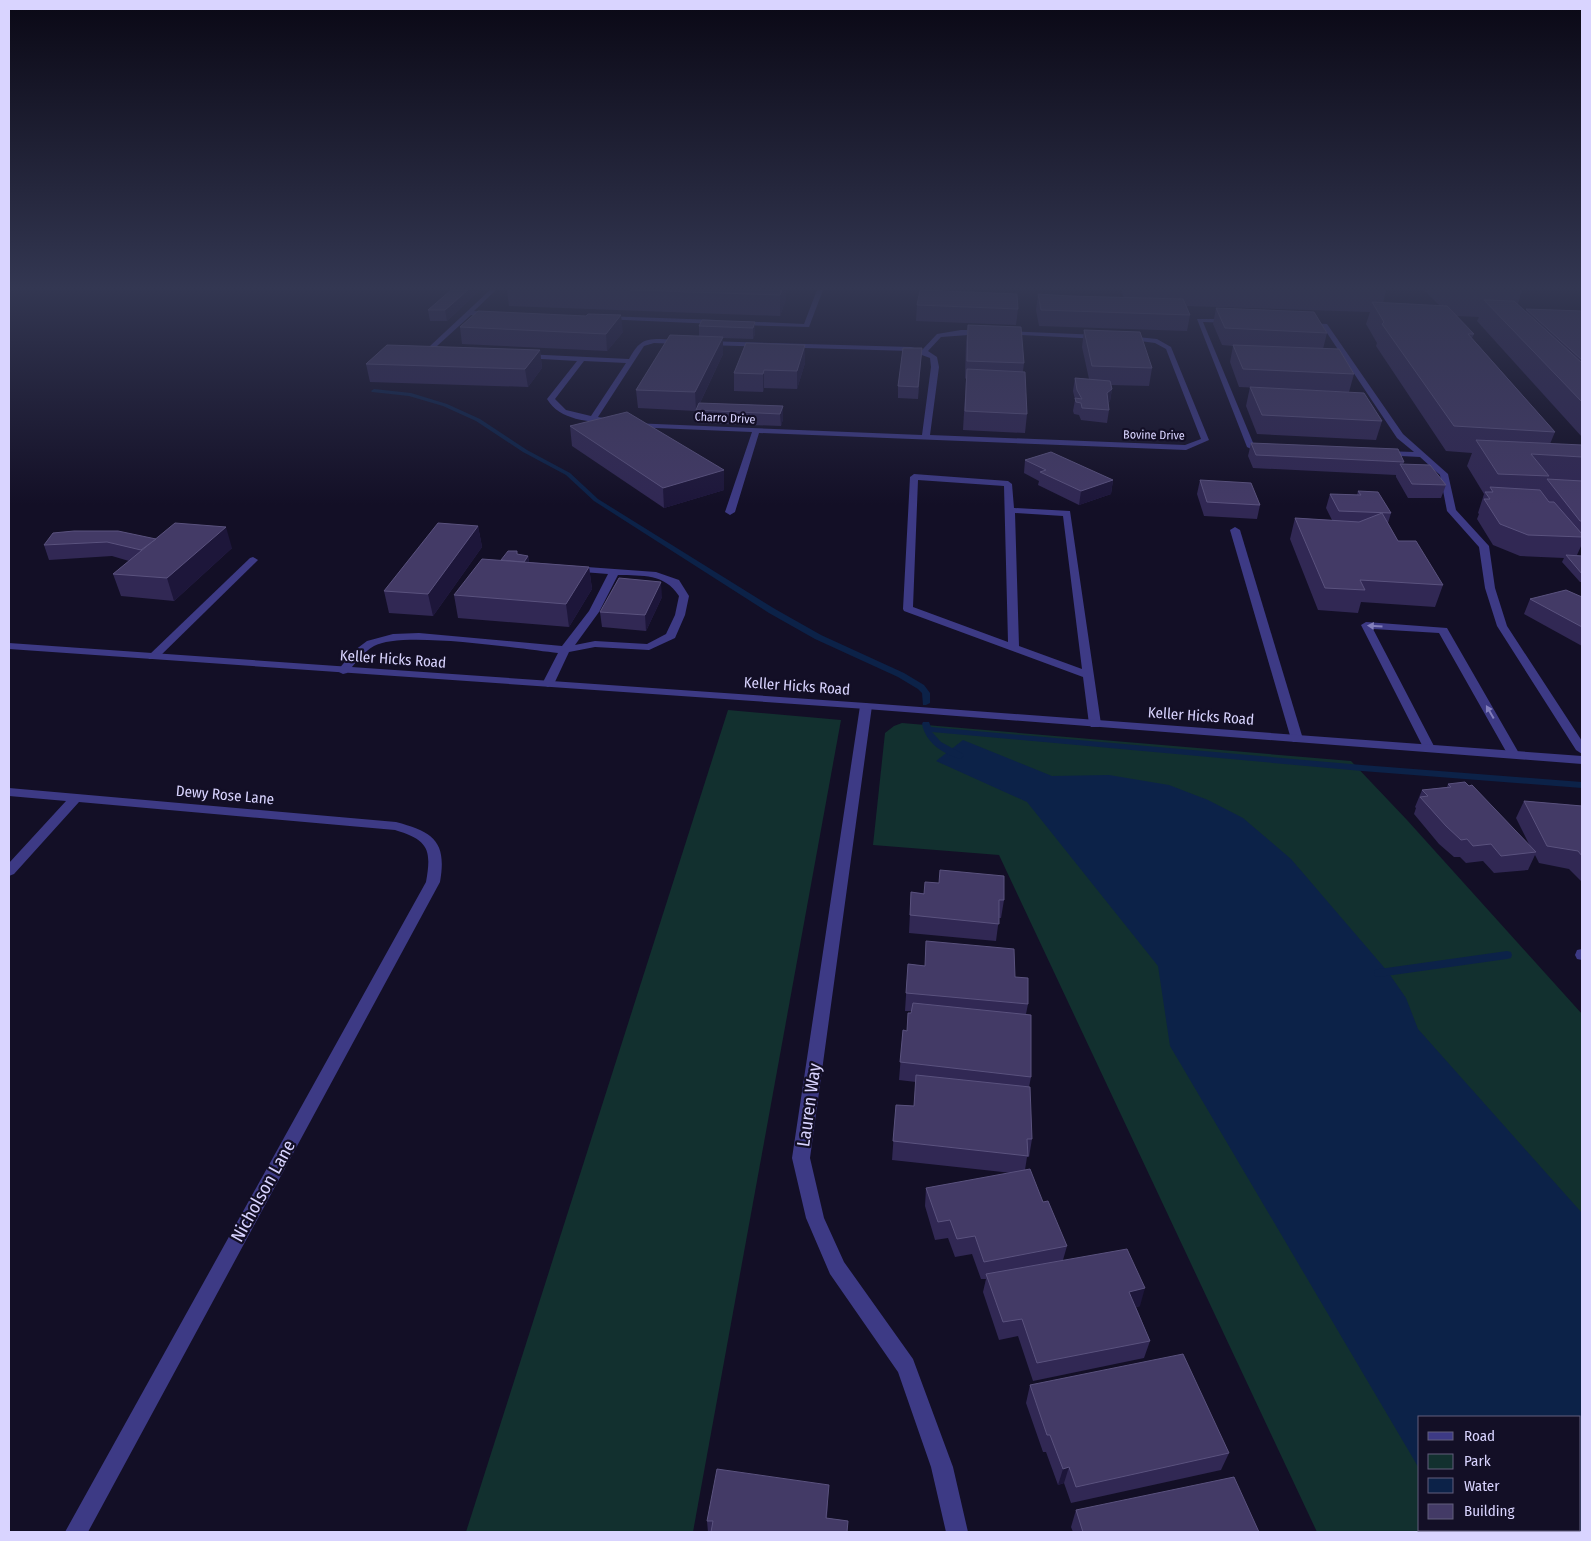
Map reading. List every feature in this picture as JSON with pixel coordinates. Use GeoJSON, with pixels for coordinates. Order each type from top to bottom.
{"type":"FeatureCollection","features":[{"type":"Feature","properties":{"kind":"street","name":"Charro Drive"},"geometry":{"type":"LineString","coordinates":[[580,362],[551,399],[554,405],[562,412],[623,424],[905,438],[926,437]]}},
{"type":"Feature","properties":{"kind":"street"},"geometry":{"type":"LineString","coordinates":[[593,419],[630,362]]}},
{"type":"Feature","properties":{"kind":"street"},"geometry":{"type":"LineString","coordinates":[[926,437],[936,367],[935,362]]}},
{"type":"Feature","properties":{"kind":"street","name":"Bovine Drive"},"geometry":{"type":"LineString","coordinates":[[926,437],[1186,448],[1204,440],[1174,362]]}},
{"type":"Feature","properties":{"kind":"street"},"geometry":{"type":"LineString","coordinates":[[1216,362],[1251,447],[1279,448]]}},
{"type":"Feature","properties":{"kind":"street"},"geometry":{"type":"LineString","coordinates":[[1350,362],[1400,436],[1444,474],[1452,511],[1484,546],[1490,588],[1502,626],[1582,750]]}},
{"type":"Feature","properties":{"kind":"street"},"geometry":{"type":"LineString","coordinates":[[730,512],[756,430]]}},
{"type":"Feature","properties":{"kind":"street"},"geometry":{"type":"LineString","coordinates":[[1374,452],[1421,455]]}},
{"type":"Feature","properties":{"kind":"street"},"geometry":{"type":"LineString","coordinates":[[1014,648],[1008,484],[914,477],[908,609],[1014,648],[1089,675]]}},
{"type":"Feature","properties":{"kind":"street"},"geometry":{"type":"LineString","coordinates":[[1010,510],[1066,513],[1095,724]]}},
{"type":"Feature","properties":{"kind":"street"},"geometry":{"type":"LineString","coordinates":[[1235,530],[1297,738]]}},
{"type":"Feature","properties":{"kind":"street"},"geometry":{"type":"LineString","coordinates":[[153,657],[253,560]]}},
{"type":"Feature","properties":{"kind":"street"},"geometry":{"type":"LineString","coordinates":[[343,671],[359,652],[372,643],[393,637],[419,636],[565,650],[596,644],[649,647],[671,636],[680,615],[684,596],[675,582],[653,574],[560,569]]}},
{"type":"Feature","properties":{"kind":"street"},"geometry":{"type":"LineString","coordinates":[[548,684],[565,650],[594,612],[614,572]]}},
{"type":"Feature","properties":{"kind":"street"},"geometry":{"type":"LineString","coordinates":[[1429,748],[1366,626],[1443,630],[1514,754]]}},
{"type":"Feature","properties":{"kind":"street","name":"Keller Hicks Road"},"geometry":{"type":"LineString","coordinates":[[9,646],[343,671],[866,706],[1582,760]]}},
{"type":"Feature","properties":{"kind":"street","name":"Lauren Way"},"geometry":{"type":"LineString","coordinates":[[866,706],[802,1158],[815,1218],[837,1268],[906,1366],[942,1467],[957,1532]]}},
{"type":"Feature","properties":{"kind":"street","name":"Dewy Rose Lane"},"geometry":{"type":"LineString","coordinates":[[9,792],[396,826],[418,832],[433,846]]}},
{"type":"Feature","properties":{"kind":"street"},"geometry":{"type":"LineString","coordinates":[[9,871],[76,798]]}},
{"type":"Feature","properties":{"kind":"street","name":"Nicholson Lane"},"geometry":{"type":"LineString","coordinates":[[76,1532],[433,882],[437,862],[433,846]]}},
{"type":"Feature","properties":{"kind":"green space"},"geometry":{"type":"Polygon","coordinates":[[[728,710],[841,720],[693,1532],[466,1532],[728,710]]]}},
{"type":"Feature","properties":{"kind":"green space"},"geometry":{"type":"Polygon","coordinates":[[[902,723],[1351,761],[1407,820],[1582,1014],[1582,1532],[1317,1532],[999,855],[873,845],[885,733],[902,723]]]}},
{"type":"Feature","properties":{"kind":"water"},"geometry":{"type":"Polygon","coordinates":[[[963,740],[1052,776],[1109,775],[1169,785],[1208,800],[1243,818],[1291,859],[1388,972],[1406,998],[1418,1029],[1582,1213],[1582,1532],[1456,1532],[1581,1531],[1581,1416],[1418,1416],[1418,1467],[1170,1046],[1158,966],[1027,802],[936,761],[963,740]]]}},
{"type":"Feature","properties":{"kind":"building"},"geometry":{"type":"Polygon","coordinates":[[[368,362],[531,362],[525,369],[366,364],[368,362]]]}},
{"type":"Feature","properties":{"kind":"building"},"geometry":{"type":"Polygon","coordinates":[[[653,362],[710,362],[695,392],[636,390],[653,362]]]}},
{"type":"Feature","properties":{"kind":"building"},"geometry":{"type":"Polygon","coordinates":[[[738,362],[800,362],[797,371],[764,370],[763,374],[734,373],[738,362]]]}},
{"type":"Feature","properties":{"kind":"building"},"geometry":{"type":"Polygon","coordinates":[[[901,362],[921,362],[918,387],[898,386],[901,362]]]}},
{"type":"Feature","properties":{"kind":"building"},"geometry":{"type":"Polygon","coordinates":[[[993,362],[1024,362],[1024,363],[993,362]]]}},
{"type":"Feature","properties":{"kind":"building"},"geometry":{"type":"Polygon","coordinates":[[[1091,362],[1150,362],[1152,368],[1092,366],[1091,362]]]}},
{"type":"Feature","properties":{"kind":"building"},"geometry":{"type":"Polygon","coordinates":[[[1240,362],[1347,362],[1354,374],[1243,369],[1240,362]]]}},
{"type":"Feature","properties":{"kind":"building"},"geometry":{"type":"Polygon","coordinates":[[[1409,362],[1493,362],[1555,432],[1454,426],[1409,362]]]}},
{"type":"Feature","properties":{"kind":"building"},"geometry":{"type":"Polygon","coordinates":[[[1543,362],[1582,363],[1582,402],[1543,362]]]}},
{"type":"Feature","properties":{"kind":"building"},"geometry":{"type":"Polygon","coordinates":[[[967,369],[1025,372],[1027,414],[965,411],[967,369]]]}},
{"type":"Feature","properties":{"kind":"building"},"geometry":{"type":"Polygon","coordinates":[[[1075,378],[1110,381],[1112,389],[1107,393],[1109,410],[1082,408],[1081,403],[1076,402],[1075,398],[1082,399],[1077,390],[1075,378]]]}},
{"type":"Feature","properties":{"kind":"building"},"geometry":{"type":"Polygon","coordinates":[[[1250,387],[1364,393],[1382,421],[1262,415],[1250,387]]]}},
{"type":"Feature","properties":{"kind":"building"},"geometry":{"type":"Polygon","coordinates":[[[699,403],[783,406],[780,414],[696,410],[699,403]]]}},
{"type":"Feature","properties":{"kind":"building"},"geometry":{"type":"Polygon","coordinates":[[[627,412],[724,470],[663,488],[570,426],[627,412]]]}},
{"type":"Feature","properties":{"kind":"building"},"geometry":{"type":"Polygon","coordinates":[[[1476,440],[1582,445],[1582,457],[1531,454],[1549,476],[1498,474],[1476,440]]]}},
{"type":"Feature","properties":{"kind":"building"},"geometry":{"type":"Polygon","coordinates":[[[1251,443],[1398,449],[1404,462],[1256,455],[1251,443]]]}},
{"type":"Feature","properties":{"kind":"building"},"geometry":{"type":"Polygon","coordinates":[[[1051,452],[1113,480],[1081,491],[1040,472],[1046,470],[1025,460],[1051,452]]]}},
{"type":"Feature","properties":{"kind":"building"},"geometry":{"type":"Polygon","coordinates":[[[1400,464],[1430,465],[1446,485],[1412,484],[1400,464]]]}},
{"type":"Feature","properties":{"kind":"building"},"geometry":{"type":"Polygon","coordinates":[[[1547,479],[1582,481],[1582,521],[1580,521],[1547,479]]]}},
{"type":"Feature","properties":{"kind":"building"},"geometry":{"type":"Polygon","coordinates":[[[1200,480],[1251,483],[1260,505],[1207,502],[1200,480]]]}},
{"type":"Feature","properties":{"kind":"building"},"geometry":{"type":"Polygon","coordinates":[[[1490,487],[1540,490],[1549,502],[1554,502],[1582,534],[1582,537],[1528,535],[1500,524],[1484,499],[1490,499],[1485,492],[1493,492],[1490,487]]]}},
{"type":"Feature","properties":{"kind":"building"},"geometry":{"type":"Polygon","coordinates":[[[1358,491],[1378,492],[1391,513],[1339,511],[1330,494],[1361,495],[1358,491]]]}},
{"type":"Feature","properties":{"kind":"building"},"geometry":{"type":"Polygon","coordinates":[[[1382,513],[1398,541],[1416,541],[1443,585],[1360,580],[1365,590],[1325,588],[1295,518],[1359,522],[1382,513]]]}},
{"type":"Feature","properties":{"kind":"building"},"geometry":{"type":"Polygon","coordinates":[[[175,523],[226,527],[167,578],[113,574],[175,523]]]}},
{"type":"Feature","properties":{"kind":"building"},"geometry":{"type":"Polygon","coordinates":[[[438,523],[478,526],[428,594],[384,591],[438,523]]]}},
{"type":"Feature","properties":{"kind":"building"},"geometry":{"type":"Polygon","coordinates":[[[118,531],[156,539],[141,550],[107,542],[44,545],[53,533],[118,531]]]}},
{"type":"Feature","properties":{"kind":"building"},"geometry":{"type":"Polygon","coordinates":[[[508,551],[517,551],[517,554],[528,556],[524,562],[501,560],[508,551]]]}},
{"type":"Feature","properties":{"kind":"building"},"geometry":{"type":"Polygon","coordinates":[[[1566,555],[1582,556],[1582,574],[1566,555]]]}},
{"type":"Feature","properties":{"kind":"building"},"geometry":{"type":"Polygon","coordinates":[[[482,559],[589,567],[566,604],[454,595],[482,559]]]}},
{"type":"Feature","properties":{"kind":"building"},"geometry":{"type":"Polygon","coordinates":[[[619,578],[661,582],[645,615],[600,612],[619,578]]]}},
{"type":"Feature","properties":{"kind":"building"},"geometry":{"type":"Polygon","coordinates":[[[1566,590],[1582,597],[1582,627],[1530,599],[1566,590]]]}},
{"type":"Feature","properties":{"kind":"building"},"geometry":{"type":"Polygon","coordinates":[[[1465,782],[1469,786],[1472,785],[1536,852],[1501,856],[1491,844],[1473,846],[1467,839],[1461,840],[1420,797],[1428,796],[1422,790],[1451,787],[1448,784],[1465,782]]]}},
{"type":"Feature","properties":{"kind":"building"},"geometry":{"type":"Polygon","coordinates":[[[1524,801],[1582,806],[1582,856],[1578,851],[1547,846],[1524,801]]]}},
{"type":"Feature","properties":{"kind":"building"},"geometry":{"type":"Polygon","coordinates":[[[940,870],[1004,876],[1004,900],[999,900],[999,924],[910,915],[911,892],[924,894],[925,882],[939,883],[940,870]]]}},
{"type":"Feature","properties":{"kind":"building"},"geometry":{"type":"Polygon","coordinates":[[[926,941],[1014,949],[1015,977],[1028,978],[1028,1004],[906,993],[908,964],[925,966],[926,941]]]}},
{"type":"Feature","properties":{"kind":"building"},"geometry":{"type":"Polygon","coordinates":[[[913,1003],[1031,1015],[1031,1077],[900,1062],[903,1030],[907,1031],[908,1013],[911,1013],[913,1003]]]}},
{"type":"Feature","properties":{"kind":"building"},"geometry":{"type":"Polygon","coordinates":[[[916,1075],[1030,1087],[1032,1139],[1027,1139],[1028,1156],[893,1141],[896,1105],[914,1106],[916,1075]]]}},
{"type":"Feature","properties":{"kind":"building"},"geometry":{"type":"Polygon","coordinates":[[[1030,1169],[1043,1202],[1048,1201],[1067,1246],[984,1262],[975,1236],[957,1239],[950,1220],[938,1222],[926,1188],[1030,1169]]]}},
{"type":"Feature","properties":{"kind":"building"},"geometry":{"type":"Polygon","coordinates":[[[1127,1249],[1145,1288],[1129,1292],[1150,1341],[1037,1363],[1022,1319],[1003,1322],[986,1274],[1127,1249]]]}},
{"type":"Feature","properties":{"kind":"building"},"geometry":{"type":"Polygon","coordinates":[[[1183,1354],[1229,1453],[1076,1487],[1069,1467],[1063,1469],[1050,1435],[1047,1435],[1030,1385],[1183,1354]]]}},
{"type":"Feature","properties":{"kind":"building"},"geometry":{"type":"Polygon","coordinates":[[[717,1469],[829,1485],[826,1518],[848,1521],[847,1532],[711,1532],[713,1521],[707,1521],[717,1469]]]}},
{"type":"Feature","properties":{"kind":"building"},"geometry":{"type":"Polygon","coordinates":[[[1234,1477],[1259,1532],[1083,1532],[1076,1510],[1234,1477]]]}},
{"type":"Feature","properties":{"kind":"waterway"},"geometry":{"type":"LineString","coordinates":[[374,391],[409,394],[445,405],[478,420],[525,451],[568,474],[596,500],[772,611],[818,637],[901,675],[921,687],[926,693],[926,703]]}},
{"type":"Feature","properties":{"kind":"waterway"},"geometry":{"type":"LineString","coordinates":[[926,724],[933,740],[943,748],[960,756]]}},
{"type":"Feature","properties":{"kind":"waterway"},"geometry":{"type":"LineString","coordinates":[[927,729],[1362,768],[1582,785]]}},
{"type":"Feature","properties":{"kind":"waterway"},"geometry":{"type":"LineString","coordinates":[[1379,973],[1507,955]]}}]}
